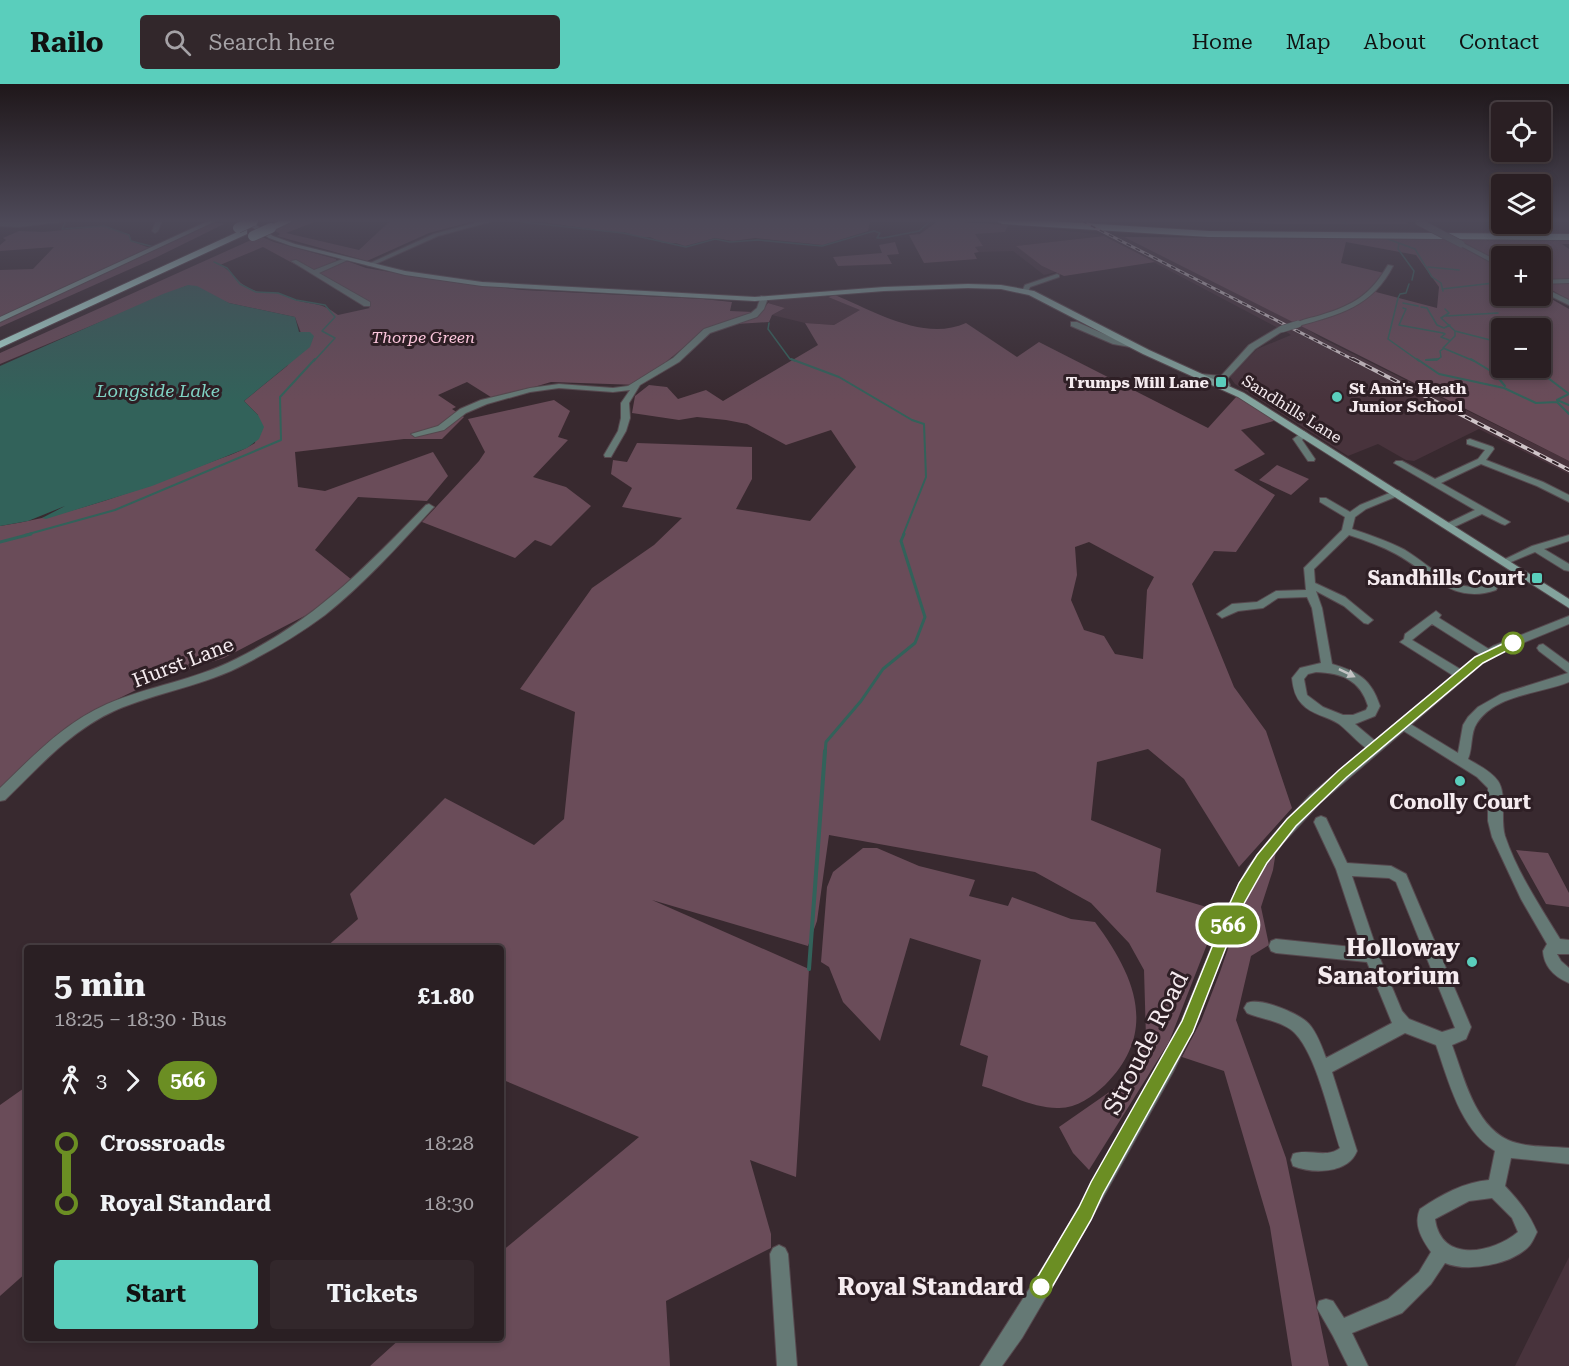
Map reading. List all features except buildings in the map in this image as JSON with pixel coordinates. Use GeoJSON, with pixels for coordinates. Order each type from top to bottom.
{"type":"FeatureCollection","features":[{"type":"Feature","properties":{"kind":"highway"},"geometry":{"type":"LineString","coordinates":[[0,336],[121,281]]}},
{"type":"Feature","properties":{"kind":"highway"},"geometry":{"type":"LineString","coordinates":[[0,345],[52,326],[139,281]]}},
{"type":"Feature","properties":{"kind":"main road"},"geometry":{"type":"LineString","coordinates":[[0,320],[84,281]]}},
{"type":"Feature","properties":{"kind":"main road"},"geometry":{"type":"LineString","coordinates":[[458,281],[482,284],[764,298],[834,292],[1001,287],[1026,291],[1056,304],[1200,376]]}},
{"type":"Feature","properties":{"kind":"main road","name":"Sandhills Lane"},"geometry":{"type":"LineString","coordinates":[[1224,383],[1569,604]]}},
{"type":"Feature","properties":{"kind":"street"},"geometry":{"type":"LineString","coordinates":[[329,281],[367,304]]}},
{"type":"Feature","properties":{"kind":"street"},"geometry":{"type":"LineString","coordinates":[[1026,291],[1027,286],[1038,281]]}},
{"type":"Feature","properties":{"kind":"street"},"geometry":{"type":"LineString","coordinates":[[1200,376],[1224,383],[1252,347],[1282,329],[1347,309],[1380,287],[1383,281]]}},
{"type":"Feature","properties":{"kind":"street"},"geometry":{"type":"LineString","coordinates":[[1551,282],[1569,281]]}},
{"type":"Feature","properties":{"kind":"street"},"geometry":{"type":"LineString","coordinates":[[1551,294],[1569,303]]}},
{"type":"Feature","properties":{"kind":"street"},"geometry":{"type":"LineString","coordinates":[[415,434],[441,428],[463,411],[484,402],[530,390],[559,386],[613,390],[638,385],[686,353],[707,331],[754,315],[760,309],[764,298]]}},
{"type":"Feature","properties":{"kind":"street"},"geometry":{"type":"LineString","coordinates":[[1074,324],[1116,342],[1136,346]]}},
{"type":"Feature","properties":{"kind":"street"},"geometry":{"type":"LineString","coordinates":[[608,455],[627,418],[625,403],[638,385]]}},
{"type":"Feature","properties":{"kind":"street"},"geometry":{"type":"LineString","coordinates":[[1304,434],[1297,439],[1311,459]]}},
{"type":"Feature","properties":{"kind":"street"},"geometry":{"type":"LineString","coordinates":[[1434,483],[1480,461],[1490,449],[1470,442]]}},
{"type":"Feature","properties":{"kind":"street"},"geometry":{"type":"LineString","coordinates":[[1480,461],[1540,484],[1569,499]]}},
{"type":"Feature","properties":{"kind":"street"},"geometry":{"type":"LineString","coordinates":[[1399,463],[1505,522]]}},
{"type":"Feature","properties":{"kind":"street"},"geometry":{"type":"LineString","coordinates":[[1327,667],[1317,608],[1310,589],[1309,568],[1347,531],[1350,516],[1363,507],[1397,493]]}},
{"type":"Feature","properties":{"kind":"street"},"geometry":{"type":"LineString","coordinates":[[1323,500],[1350,516]]}},
{"type":"Feature","properties":{"kind":"street","name":"Hurst Lane"},"geometry":{"type":"LineString","coordinates":[[0,796],[59,742],[97,714],[219,672],[315,617],[345,592],[429,507]]}},
{"type":"Feature","properties":{"kind":"street"},"geometry":{"type":"LineString","coordinates":[[1449,526],[1482,510]]}},
{"type":"Feature","properties":{"kind":"street"},"geometry":{"type":"LineString","coordinates":[[1347,531],[1389,546],[1436,576],[1463,589],[1481,592],[1492,588]]}},
{"type":"Feature","properties":{"kind":"street"},"geometry":{"type":"LineString","coordinates":[[1504,562],[1536,548],[1569,538]]}},
{"type":"Feature","properties":{"kind":"street"},"geometry":{"type":"LineString","coordinates":[[1536,548],[1568,568]]}},
{"type":"Feature","properties":{"kind":"street"},"geometry":{"type":"LineString","coordinates":[[1222,614],[1236,608],[1259,605],[1276,595],[1310,589],[1334,593],[1352,604],[1368,620]]}},
{"type":"Feature","properties":{"kind":"street"},"geometry":{"type":"LineString","coordinates":[[1461,675],[1408,640],[1435,616],[1488,654]]}},
{"type":"Feature","properties":{"kind":"street","name":"Stroude Road"},"geometry":{"type":"LineString","coordinates":[[990,1366],[1015,1331],[1067,1245],[1167,1066],[1187,1026],[1234,909],[1254,871],[1278,839],[1315,799],[1488,654],[1569,620]]}},
{"type":"Feature","properties":{"kind":"street"},"geometry":{"type":"LineString","coordinates":[[1544,648],[1569,669]]}},
{"type":"Feature","properties":{"kind":"street"},"geometry":{"type":"LineString","coordinates":[[1342,720],[1364,718],[1371,713],[1374,698],[1361,681],[1339,669],[1327,667],[1315,666],[1299,675],[1297,683],[1299,692],[1316,709],[1342,720],[1376,748]]}},
{"type":"Feature","properties":{"kind":"street"},"geometry":{"type":"LineString","coordinates":[[1461,760],[1465,753],[1466,732],[1471,722],[1483,709],[1511,693],[1569,677]]}},
{"type":"Feature","properties":{"kind":"street"},"geometry":{"type":"LineString","coordinates":[[1403,725],[1488,777],[1493,784],[1496,790],[1495,821],[1499,837],[1526,895],[1562,946],[1550,951],[1551,961],[1568,978]]}},
{"type":"Feature","properties":{"kind":"street"},"geometry":{"type":"LineString","coordinates":[[1321,822],[1343,870],[1391,1005],[1404,1025],[1442,1040],[1461,1034],[1463,1027],[1401,878],[1391,872],[1343,870]]}},
{"type":"Feature","properties":{"kind":"street"},"geometry":{"type":"LineString","coordinates":[[1276,946],[1372,956]]}},
{"type":"Feature","properties":{"kind":"street"},"geometry":{"type":"LineString","coordinates":[[1252,1008],[1284,1016],[1304,1030],[1322,1069],[1349,1151],[1343,1159],[1336,1162],[1299,1160]]}},
{"type":"Feature","properties":{"kind":"street"},"geometry":{"type":"LineString","coordinates":[[1322,1069],[1404,1025]]}},
{"type":"Feature","properties":{"kind":"street"},"geometry":{"type":"LineString","coordinates":[[1442,1040],[1473,1117],[1488,1136],[1504,1148],[1569,1156]]}},
{"type":"Feature","properties":{"kind":"street"},"geometry":{"type":"LineString","coordinates":[[1496,1189],[1504,1148]]}},
{"type":"Feature","properties":{"kind":"street"},"geometry":{"type":"LineString","coordinates":[[1485,1188],[1496,1189],[1505,1195],[1518,1212],[1528,1232],[1526,1237],[1508,1250],[1482,1257],[1460,1259],[1442,1252],[1428,1232],[1426,1215],[1467,1194],[1485,1188]]}},
{"type":"Feature","properties":{"kind":"street"},"geometry":{"type":"LineString","coordinates":[[1340,1329],[1395,1306],[1425,1278],[1442,1252]]}},
{"type":"Feature","properties":{"kind":"street"},"geometry":{"type":"LineString","coordinates":[[779,1254],[787,1366]]}},
{"type":"Feature","properties":{"kind":"street"},"geometry":{"type":"LineString","coordinates":[[1326,1308],[1340,1329],[1358,1366]]}},
{"type":"Feature","properties":{"kind":"shaded area"},"geometry":{"type":"Polygon","coordinates":[[[1189,281],[1212,281],[1295,322],[1278,328],[1189,281]]]}},
{"type":"Feature","properties":{"kind":"shaded area"},"geometry":{"type":"Polygon","coordinates":[[[823,295],[861,310],[834,325],[805,323],[772,315],[785,308],[768,303],[771,299],[823,295]]]}},
{"type":"Feature","properties":{"kind":"shaded area","name":"St Ann's Heath Junior School"},"geometry":{"type":"Polygon","coordinates":[[[1302,326],[1321,338],[1569,461],[1569,474],[1479,429],[1414,461],[1406,460],[1378,444],[1348,456],[1235,384],[1230,377],[1257,349],[1291,335],[1285,331],[1302,326]]]}},
{"type":"Feature","properties":{"kind":"shaded area"},"geometry":{"type":"Polygon","coordinates":[[[1569,1257],[1569,1366],[1515,1366],[1569,1257]]]}},
{"type":"Feature","properties":{"kind":"green space"},"geometry":{"type":"Polygon","coordinates":[[[0,281],[104,281],[0,327],[0,281]]]}},
{"type":"Feature","properties":{"kind":"green space","name":"Thorpe Green"},"geometry":{"type":"Polygon","coordinates":[[[160,281],[239,281],[253,290],[279,294],[319,305],[338,315],[370,308],[328,281],[444,281],[523,290],[703,299],[732,302],[730,311],[753,312],[706,329],[638,385],[551,382],[494,399],[467,382],[438,395],[456,407],[452,409],[464,417],[442,439],[404,439],[295,452],[298,487],[325,491],[433,452],[448,476],[427,501],[358,497],[315,550],[352,580],[318,609],[224,658],[165,676],[99,708],[0,791],[0,526],[103,501],[230,455],[255,443],[258,415],[244,401],[287,366],[310,332],[301,333],[295,317],[229,303],[186,286],[0,364],[0,353],[160,281]]]}},
{"type":"Feature","properties":{"kind":"green space"},"geometry":{"type":"Polygon","coordinates":[[[1211,281],[1381,281],[1376,292],[1437,308],[1439,287],[1435,281],[1491,281],[1491,306],[1551,306],[1551,299],[1569,309],[1569,461],[1211,281]]]}},
{"type":"Feature","properties":{"kind":"green space"},"geometry":{"type":"Polygon","coordinates":[[[1551,281],[1569,281],[1569,300],[1551,290],[1551,281]]]}},
{"type":"Feature","properties":{"kind":"green space"},"geometry":{"type":"Polygon","coordinates":[[[835,295],[883,316],[916,327],[950,328],[966,323],[1017,357],[1039,342],[1208,428],[1237,396],[1277,420],[1241,430],[1265,454],[1234,470],[1275,495],[1236,552],[1214,551],[1192,584],[1234,687],[1266,731],[1292,808],[1239,867],[1184,779],[1148,749],[1097,762],[1091,820],[1161,849],[1156,892],[1220,911],[1169,1042],[1089,1170],[1073,1153],[1059,1127],[1118,1086],[1146,1038],[1144,970],[1129,943],[1091,903],[1035,872],[829,835],[817,921],[808,946],[652,900],[809,969],[796,1177],[750,1160],[771,1234],[771,1248],[666,1301],[670,1366],[370,1366],[398,1341],[504,1341],[504,1250],[639,1137],[504,1080],[504,945],[328,945],[358,919],[350,894],[445,798],[534,845],[564,819],[575,712],[520,689],[592,588],[654,545],[682,518],[622,507],[632,488],[611,474],[613,460],[627,462],[637,443],[752,447],[752,479],[736,509],[810,521],[856,467],[831,430],[786,445],[747,424],[697,417],[679,420],[632,413],[635,396],[649,385],[667,387],[678,399],[706,390],[723,401],[818,345],[805,323],[834,325],[860,310],[828,297],[835,295]],[[1089,542],[1075,547],[1077,575],[1071,600],[1084,630],[1104,636],[1115,654],[1143,659],[1147,590],[1154,577],[1089,542]]]}},
{"type":"Feature","properties":{"kind":"green space"},"geometry":{"type":"Polygon","coordinates":[[[768,303],[785,308],[772,315],[769,322],[736,324],[760,314],[768,303]]]}},
{"type":"Feature","properties":{"kind":"green space"},"geometry":{"type":"Polygon","coordinates":[[[554,400],[570,411],[558,437],[568,440],[533,477],[566,487],[591,506],[551,546],[535,540],[515,558],[422,522],[485,452],[468,419],[554,400]]]}},
{"type":"Feature","properties":{"kind":"green space"},"geometry":{"type":"Polygon","coordinates":[[[1277,465],[1309,479],[1291,495],[1259,480],[1277,465]]]}},
{"type":"Feature","properties":{"kind":"green space"},"geometry":{"type":"Polygon","coordinates":[[[863,848],[877,848],[919,866],[975,880],[969,896],[1008,906],[1012,897],[1071,919],[1095,922],[1121,963],[1130,983],[1135,1003],[1136,1024],[1132,1044],[1122,1065],[1105,1085],[1089,1098],[1064,1108],[1029,1103],[982,1086],[988,1056],[960,1045],[981,960],[910,938],[880,1041],[843,1002],[829,967],[821,962],[827,887],[833,872],[863,848]]]}},
{"type":"Feature","properties":{"kind":"green space"},"geometry":{"type":"Polygon","coordinates":[[[1516,850],[1548,853],[1569,893],[1569,907],[1546,904],[1516,850]]]}},
{"type":"Feature","properties":{"kind":"green space"},"geometry":{"type":"Polygon","coordinates":[[[1276,851],[1273,870],[1261,907],[1269,945],[1251,956],[1236,1020],[1286,1158],[1329,1366],[1292,1366],[1270,1227],[1224,1071],[1182,1057],[1201,1021],[1247,894],[1276,851]]]}},
{"type":"Feature","properties":{"kind":"green space"},"geometry":{"type":"Polygon","coordinates":[[[24,1088],[24,1275],[0,1296],[0,1105],[24,1088]]]}},
{"type":"Feature","properties":{"kind":"water","name":"Longside Lake"},"geometry":{"type":"Polygon","coordinates":[[[188,285],[197,286],[229,303],[295,317],[299,332],[310,332],[314,336],[310,347],[244,401],[258,415],[264,427],[259,439],[247,448],[152,486],[46,519],[42,518],[65,506],[28,521],[0,526],[0,366],[188,285]]]}},
{"type":"Feature","properties":{"kind":"waterway"},"geometry":{"type":"LineString","coordinates":[[237,281],[256,292],[278,293],[296,300],[325,305],[335,317],[322,331],[335,338],[314,361]]}},
{"type":"Feature","properties":{"kind":"waterway"},"geometry":{"type":"LineString","coordinates":[[1438,281],[1442,289]]}},
{"type":"Feature","properties":{"kind":"waterway"},"geometry":{"type":"LineString","coordinates":[[1442,289],[1491,283]]}},
{"type":"Feature","properties":{"kind":"waterway"},"geometry":{"type":"LineString","coordinates":[[1409,284],[1406,293],[1400,294],[1398,298],[1388,339],[1419,361]]}},
{"type":"Feature","properties":{"kind":"waterway"},"geometry":{"type":"LineString","coordinates":[[1403,303],[1418,306]]}},
{"type":"Feature","properties":{"kind":"waterway"},"geometry":{"type":"LineString","coordinates":[[1421,307],[1427,308],[1437,325],[1444,328],[1449,325]]}},
{"type":"Feature","properties":{"kind":"waterway"},"geometry":{"type":"LineString","coordinates":[[1403,308],[1406,309],[1399,325],[1443,333],[1445,334],[1441,337],[1449,340]]}},
{"type":"Feature","properties":{"kind":"waterway"},"geometry":{"type":"LineString","coordinates":[[1445,309],[1449,313],[1441,318],[1449,325]]}},
{"type":"Feature","properties":{"kind":"waterway"},"geometry":{"type":"LineString","coordinates":[[1446,316],[1498,313]]}},
{"type":"Feature","properties":{"kind":"waterway"},"geometry":{"type":"LineString","coordinates":[[769,323],[768,329],[790,359],[795,361]]}},
{"type":"Feature","properties":{"kind":"waterway"},"geometry":{"type":"LineString","coordinates":[[1449,325],[1455,331]]}},
{"type":"Feature","properties":{"kind":"waterway"},"geometry":{"type":"LineString","coordinates":[[1455,331],[1491,340]]}},
{"type":"Feature","properties":{"kind":"waterway"},"geometry":{"type":"LineString","coordinates":[[1455,331],[1455,336],[1443,348],[1474,361]]}},
{"type":"Feature","properties":{"kind":"waterway"},"geometry":{"type":"LineString","coordinates":[[1438,359],[1426,360],[1437,360],[1441,357],[1440,351],[1443,349]]}},
{"type":"Feature","properties":{"kind":"waterway"},"geometry":{"type":"LineString","coordinates":[[25,535],[115,510],[281,440],[280,397],[315,359]]}},
{"type":"Feature","properties":{"kind":"waterway"},"geometry":{"type":"LineString","coordinates":[[791,359],[839,377],[912,420],[924,424],[926,477],[903,535]]}},
{"type":"Feature","properties":{"kind":"waterway"},"geometry":{"type":"LineString","coordinates":[[1417,359],[1439,374],[1504,388],[1536,403],[1557,402],[1569,414]]}},
{"type":"Feature","properties":{"kind":"waterway"},"geometry":{"type":"LineString","coordinates":[[1471,359],[1494,373],[1505,386]]}},
{"type":"Feature","properties":{"kind":"waterway"},"geometry":{"type":"LineString","coordinates":[[1548,378],[1569,394],[1557,400],[1569,405]]}},
{"type":"Feature","properties":{"kind":"waterway"},"geometry":{"type":"LineString","coordinates":[[0,542],[31,534]]}},
{"type":"Feature","properties":{"kind":"waterway"},"geometry":{"type":"LineString","coordinates":[[825,753],[826,742],[861,701],[883,669],[915,643],[925,617],[901,541],[904,534]]}},
{"type":"Feature","properties":{"kind":"waterway"},"geometry":{"type":"LineString","coordinates":[[809,969],[825,751]]}},
{"type":"Feature","properties":{"kind":"railway"},"geometry":{"type":"LineString","coordinates":[[1199,281],[1356,361]]}},
{"type":"Feature","properties":{"kind":"railway"},"geometry":{"type":"LineString","coordinates":[[1353,359],[1569,470]]}},
{"type":"Feature","properties":{"kind":"bus line","name":"566"},"geometry":{"type":"LineString","coordinates":[[1041,1287],[1085,1214],[1097,1188],[1167,1066],[1187,1026],[1244,887],[1262,859],[1292,822],[1343,774],[1479,660],[1513,643]]}},
{"type":"Feature","properties":{"kind":"place","name":"Trumps Mill Lane"},"geometry":{"type":"Point","coordinates":[1221,382]}},
{"type":"Feature","properties":{"kind":"place","name":"St Ann's Heath Junior School"},"geometry":{"type":"Point","coordinates":[1337,397]}},
{"type":"Feature","properties":{"kind":"place","name":"Sandhills Court"},"geometry":{"type":"Point","coordinates":[1537,578]}},
{"type":"Feature","properties":{"kind":"place","name":"Conolly Court"},"geometry":{"type":"Point","coordinates":[1460,781]}},
{"type":"Feature","properties":{"kind":"place","name":"Holloway Sanatorium"},"geometry":{"type":"Point","coordinates":[1472,962]}},
{"type":"Feature","properties":{"kind":"place","name":"Royal Standard"},"geometry":{"type":"Point","coordinates":[1041,1287]}}]}
